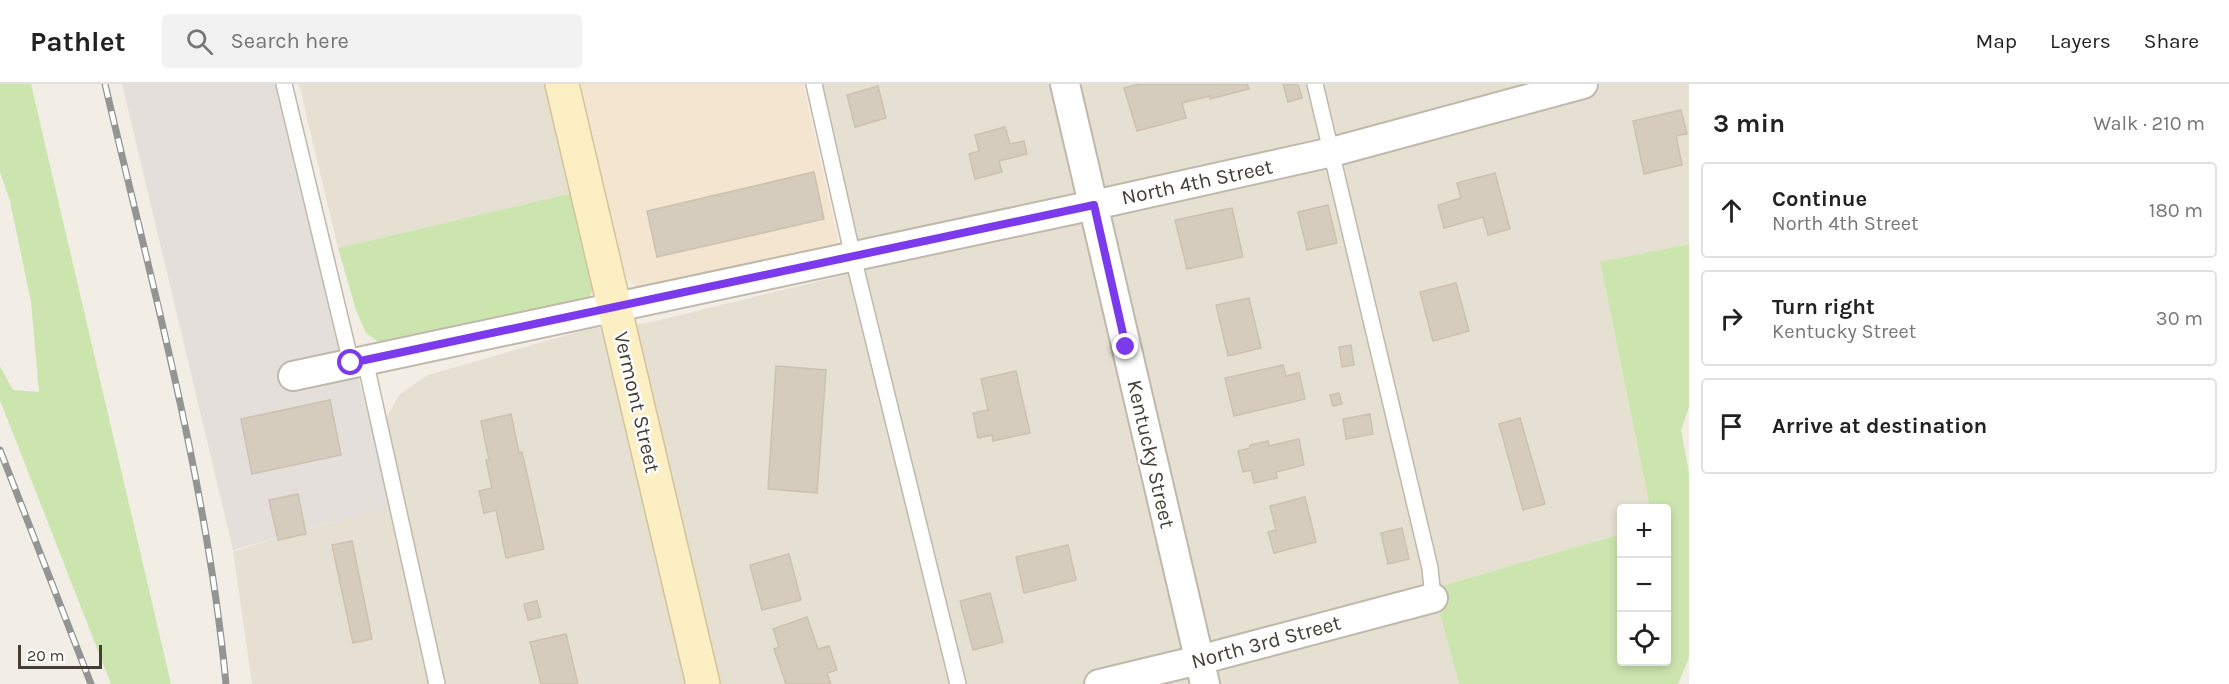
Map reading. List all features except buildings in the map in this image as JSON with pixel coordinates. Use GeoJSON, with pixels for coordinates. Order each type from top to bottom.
{"type":"FeatureCollection","features":[{"type":"Feature","properties":{"kind":"street","name":"Vermont Street"},"geometry":{"type":"LineString","coordinates":[[562,84],[703,684]]}},
{"type":"Feature","properties":{"kind":"street","name":"Kentucky Street"},"geometry":{"type":"LineString","coordinates":[[1065,84],[1202,672]]}},
{"type":"Feature","properties":{"kind":"street","name":"North 4th Street"},"geometry":{"type":"LineString","coordinates":[[293,376],[1332,152],[1574,85]]}},
{"type":"Feature","properties":{"kind":"street","name":"North 3rd Street"},"geometry":{"type":"LineString","coordinates":[[1099,684],[1202,672],[1433,598]]}},
{"type":"Feature","properties":{"kind":"lane"},"geometry":{"type":"LineString","coordinates":[[284,84],[358,362],[437,684]]}},
{"type":"Feature","properties":{"kind":"lane"},"geometry":{"type":"LineString","coordinates":[[814,84],[853,257],[958,684]]}},
{"type":"Feature","properties":{"kind":"lane"},"geometry":{"type":"LineString","coordinates":[[1315,84],[1430,568],[1433,598]]}},
{"type":"Feature","properties":{"kind":"shaded area"},"geometry":{"type":"Polygon","coordinates":[[[122,84],[290,84],[324,242],[391,506],[233,550],[122,84]]]}},
{"type":"Feature","properties":{"kind":"shaded area"},"geometry":{"type":"Polygon","coordinates":[[[299,84],[544,84],[572,193],[338,248],[299,84]]]}},
{"type":"Feature","properties":{"kind":"shaded area"},"geometry":{"type":"Polygon","coordinates":[[[581,84],[803,84],[840,248],[639,289],[626,277],[581,84]]]}},
{"type":"Feature","properties":{"kind":"shaded area"},"geometry":{"type":"Polygon","coordinates":[[[819,84],[1689,84],[1689,244],[1600,263],[1649,504],[1617,504],[1617,535],[1438,587],[1440,614],[1459,684],[252,684],[233,551],[400,503],[386,443],[386,419],[399,395],[428,375],[588,329],[647,323],[865,270],[819,84]]]}},
{"type":"Feature","properties":{"kind":"green space"},"geometry":{"type":"Polygon","coordinates":[[[0,84],[31,84],[171,684],[111,684],[0,400],[0,366],[13,390],[39,392],[31,302],[10,201],[0,172],[0,84]]]}},
{"type":"Feature","properties":{"kind":"green space"},"geometry":{"type":"Polygon","coordinates":[[[572,193],[594,287],[588,300],[387,348],[366,333],[356,310],[338,248],[572,193]]]}},
{"type":"Feature","properties":{"kind":"green space"},"geometry":{"type":"Polygon","coordinates":[[[1689,244],[1689,407],[1681,430],[1689,473],[1689,658],[1678,684],[1459,684],[1440,614],[1438,587],[1617,535],[1617,666],[1671,666],[1671,504],[1649,504],[1600,262],[1689,244]]]}},
{"type":"Feature","properties":{"kind":"railway"},"geometry":{"type":"LineString","coordinates":[[105,84],[176,382],[206,532],[226,684]]}},
{"type":"Feature","properties":{"kind":"railway"},"geometry":{"type":"LineString","coordinates":[[0,450],[91,684]]}},
{"type":"Feature","properties":{"kind":"route"},"geometry":{"type":"LineString","coordinates":[[351,363],[1094,205],[1126,347]]}}]}
